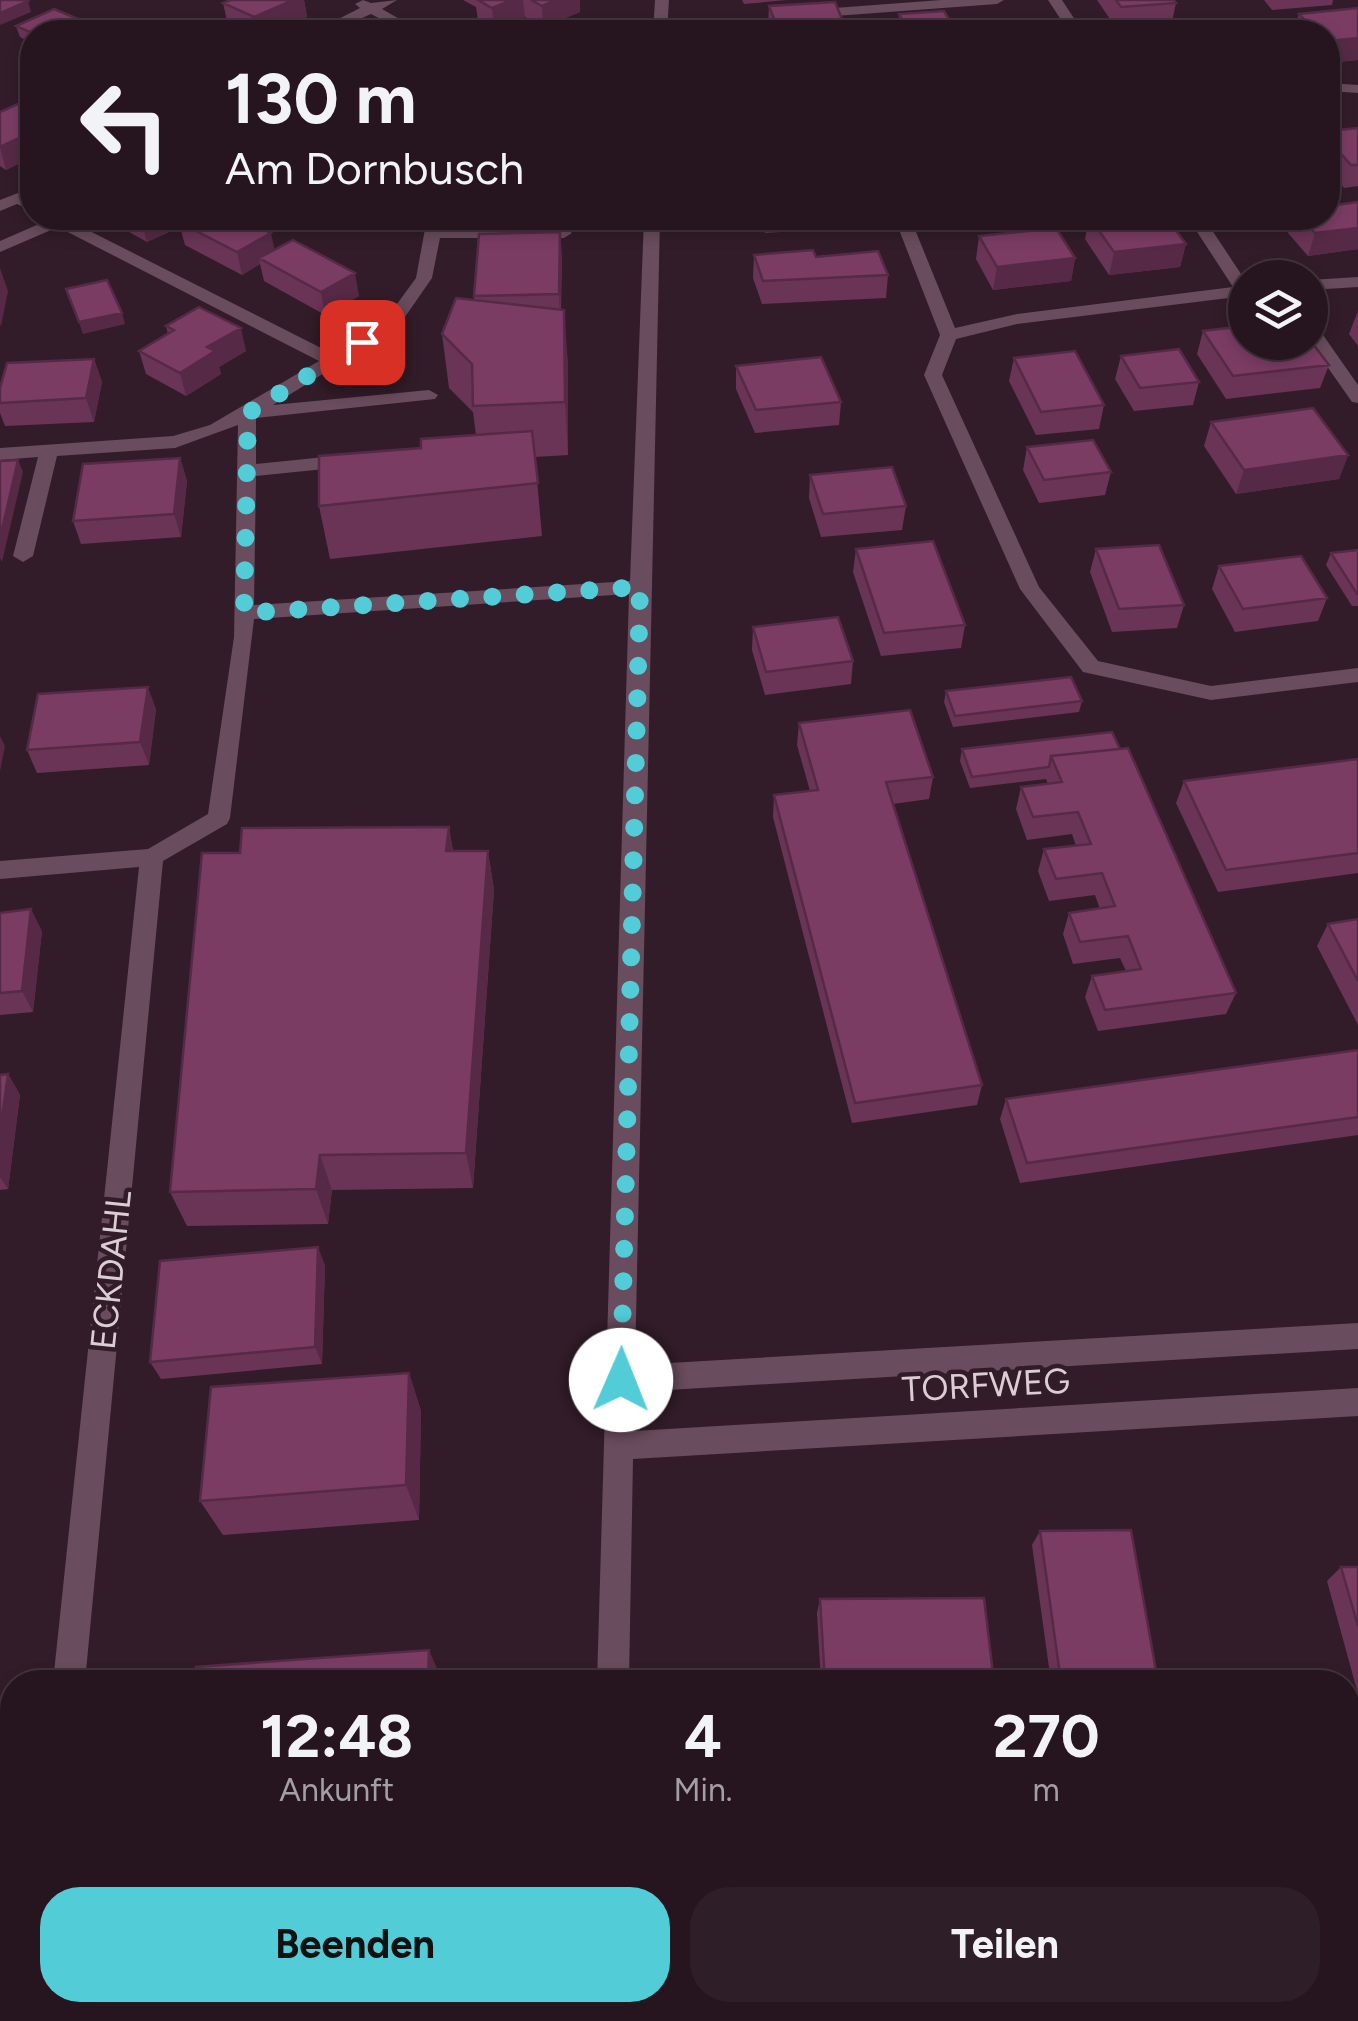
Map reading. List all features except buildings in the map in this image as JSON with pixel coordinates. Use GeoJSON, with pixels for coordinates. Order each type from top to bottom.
{"type":"FeatureCollection","features":[{"type":"Feature","properties":{"kind":"street"},"geometry":{"type":"LineString","coordinates":[[353,0],[393,20]]}},
{"type":"Feature","properties":{"kind":"street"},"geometry":{"type":"LineString","coordinates":[[346,20],[390,0]]}},
{"type":"Feature","properties":{"kind":"street"},"geometry":{"type":"LineString","coordinates":[[808,14],[997,0]]}},
{"type":"Feature","properties":{"kind":"street"},"geometry":{"type":"LineString","coordinates":[[0,247],[33,230]]}},
{"type":"Feature","properties":{"kind":"street"},"geometry":{"type":"LineString","coordinates":[[77,230],[333,361]]}},
{"type":"Feature","properties":{"kind":"street"},"geometry":{"type":"LineString","coordinates":[[0,454],[176,442],[217,429],[248,413],[392,323],[424,278],[433,230]]}},
{"type":"Feature","properties":{"kind":"street"},"geometry":{"type":"LineString","coordinates":[[506,230],[564,234]]}},
{"type":"Feature","properties":{"kind":"street"},"geometry":{"type":"LineString","coordinates":[[614,1670],[652,230]]}},
{"type":"Feature","properties":{"kind":"street"},"geometry":{"type":"LineString","coordinates":[[907,230],[950,336],[932,374],[1030,588],[1092,667],[1211,693],[1358,676]]}},
{"type":"Feature","properties":{"kind":"street"},"geometry":{"type":"LineString","coordinates":[[1204,230],[1228,267]]}},
{"type":"Feature","properties":{"kind":"street"},"geometry":{"type":"LineString","coordinates":[[1328,284],[1358,282]]}},
{"type":"Feature","properties":{"kind":"street"},"geometry":{"type":"LineString","coordinates":[[950,336],[1017,319],[1228,293]]}},
{"type":"Feature","properties":{"kind":"street"},"geometry":{"type":"LineString","coordinates":[[1328,355],[1358,398]]}},
{"type":"Feature","properties":{"kind":"street"},"geometry":{"type":"LineString","coordinates":[[248,413],[429,395]]}},
{"type":"Feature","properties":{"kind":"street"},"geometry":{"type":"LineString","coordinates":[[0,870],[152,857],[219,818],[244,638],[248,413]]}},
{"type":"Feature","properties":{"kind":"street"},"geometry":{"type":"LineString","coordinates":[[23,556],[49,451]]}},
{"type":"Feature","properties":{"kind":"street"},"geometry":{"type":"LineString","coordinates":[[244,471],[378,458]]}},
{"type":"Feature","properties":{"kind":"street"},"geometry":{"type":"LineString","coordinates":[[244,613],[640,587]]}},
{"type":"Feature","properties":{"kind":"street","name":"ECKDAHL"},"geometry":{"type":"LineString","coordinates":[[70,1670],[152,857]]}},
{"type":"Feature","properties":{"kind":"street","name":"TORFWEG"},"geometry":{"type":"LineString","coordinates":[[621,1380],[1358,1336]]}},
{"type":"Feature","properties":{"kind":"street","name":"TORFWEG"},"geometry":{"type":"LineString","coordinates":[[619,1446],[1358,1402]]}},
{"type":"Feature","properties":{"kind":"route"},"geometry":{"type":"LineString","coordinates":[[362,342],[248,413],[244,613],[640,587],[621,1380]]}}]}
